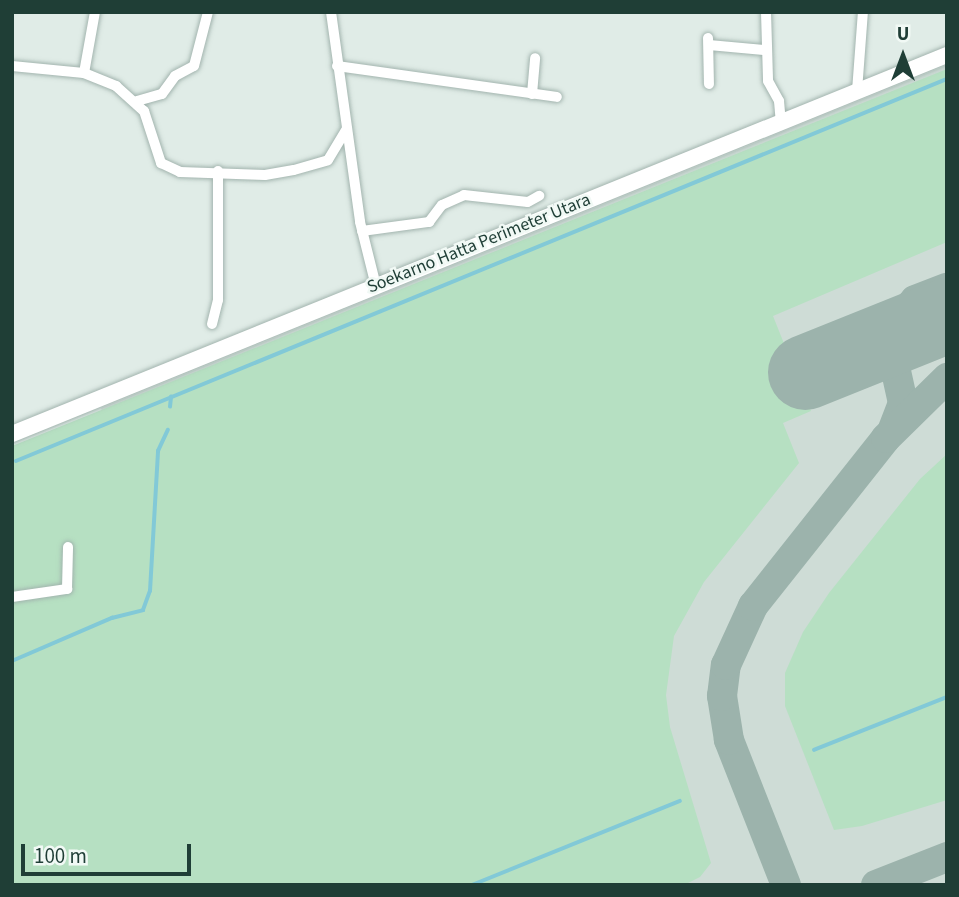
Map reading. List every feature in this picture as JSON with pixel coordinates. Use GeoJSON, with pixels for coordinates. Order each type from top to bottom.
{"type":"FeatureCollection","features":[{"type":"Feature","properties":{"kind":"main road","name":"Soekarno Hatta Perimeter Utara"},"geometry":{"type":"LineString","coordinates":[[12,434],[947,55]]}},
{"type":"Feature","properties":{"kind":"street"},"geometry":{"type":"LineString","coordinates":[[85,73],[95,12]]}},
{"type":"Feature","properties":{"kind":"street"},"geometry":{"type":"LineString","coordinates":[[137,101],[162,94],[175,76],[194,66],[208,12]]}},
{"type":"Feature","properties":{"kind":"street"},"geometry":{"type":"LineString","coordinates":[[331,12],[362,231],[376,286]]}},
{"type":"Feature","properties":{"kind":"street"},"geometry":{"type":"LineString","coordinates":[[766,12],[764,50],[769,86],[779,101],[781,122]]}},
{"type":"Feature","properties":{"kind":"street"},"geometry":{"type":"LineString","coordinates":[[857,91],[863,12]]}},
{"type":"Feature","properties":{"kind":"street"},"geometry":{"type":"LineString","coordinates":[[709,84],[708,41],[764,50]]}},
{"type":"Feature","properties":{"kind":"street"},"geometry":{"type":"LineString","coordinates":[[533,94],[536,58]]}},
{"type":"Feature","properties":{"kind":"street"},"geometry":{"type":"LineString","coordinates":[[12,66],[85,73],[116,86],[137,101],[153,131],[161,163],[180,172],[218,171],[265,175],[328,160],[346,130]]}},
{"type":"Feature","properties":{"kind":"street"},"geometry":{"type":"LineString","coordinates":[[337,66],[557,97]]}},
{"type":"Feature","properties":{"kind":"street"},"geometry":{"type":"LineString","coordinates":[[212,324],[218,300],[218,171]]}},
{"type":"Feature","properties":{"kind":"street"},"geometry":{"type":"LineString","coordinates":[[362,231],[429,222],[442,205],[464,195],[528,202],[539,195]]}},
{"type":"Feature","properties":{"kind":"street"},"geometry":{"type":"LineString","coordinates":[[528,202],[540,219]]}},
{"type":"Feature","properties":{"kind":"street"},"geometry":{"type":"LineString","coordinates":[[12,597],[67,589],[68,547]]}},
{"type":"Feature","properties":{"kind":"shaded area"},"geometry":{"type":"Polygon","coordinates":[[[947,65],[947,885],[12,885],[131,499],[101,408],[947,65]]]}},
{"type":"Feature","properties":{"kind":"green space"},"geometry":{"type":"Polygon","coordinates":[[[947,69],[947,242],[773,316],[811,411],[783,423],[799,463],[704,582],[674,636],[666,695],[670,727],[711,863],[700,877],[684,885],[12,885],[12,446],[947,69]]]}},
{"type":"Feature","properties":{"kind":"green space"},"geometry":{"type":"Polygon","coordinates":[[[947,454],[947,800],[862,826],[834,830],[785,706],[785,673],[803,632],[829,593],[920,479],[947,454]]]}},
{"type":"Feature","properties":{"kind":"waterway"},"geometry":{"type":"LineString","coordinates":[[16,461],[947,79]]}},
{"type":"Feature","properties":{"kind":"waterway"},"geometry":{"type":"LineString","coordinates":[[170,407],[171,397]]}},
{"type":"Feature","properties":{"kind":"waterway"},"geometry":{"type":"LineString","coordinates":[[12,661],[112,618],[143,610],[150,591],[158,451],[168,430]]}},
{"type":"Feature","properties":{"kind":"waterway"},"geometry":{"type":"LineString","coordinates":[[814,750],[947,697]]}},
{"type":"Feature","properties":{"kind":"waterway"},"geometry":{"type":"LineString","coordinates":[[472,885],[680,801]]}},
{"type":"Feature","properties":{"kind":"taxiway"},"geometry":{"type":"LineString","coordinates":[[893,429],[903,403],[892,353],[898,319],[915,300],[947,288]]}},
{"type":"Feature","properties":{"kind":"taxiway"},"geometry":{"type":"LineString","coordinates":[[786,885],[729,740],[722,696],[726,665],[753,606],[886,438],[947,378]]}},
{"type":"Feature","properties":{"kind":"taxiway"},"geometry":{"type":"LineString","coordinates":[[876,885],[947,857]]}},
{"type":"Feature","properties":{"kind":"runway"},"geometry":{"type":"LineString","coordinates":[[805,372],[947,315]]}}]}
